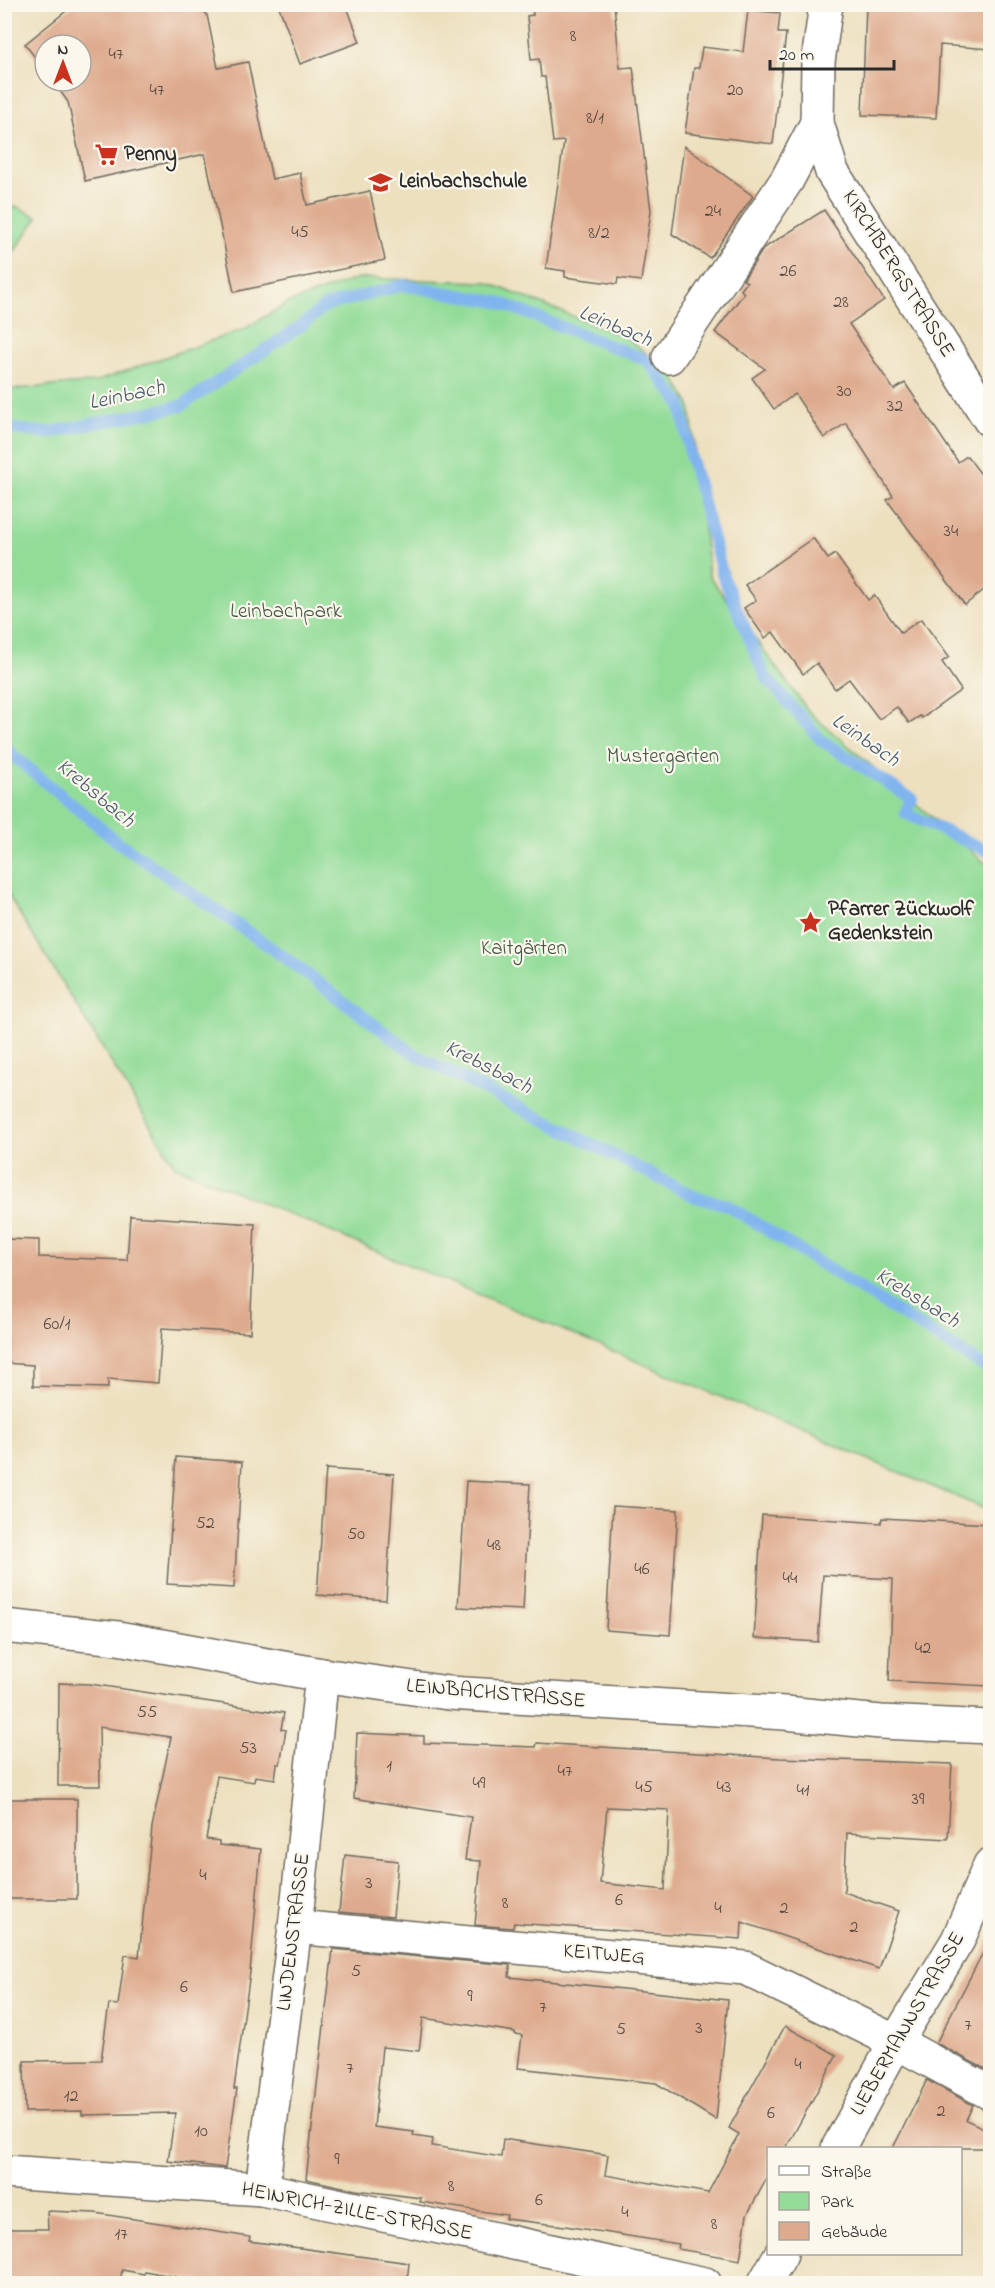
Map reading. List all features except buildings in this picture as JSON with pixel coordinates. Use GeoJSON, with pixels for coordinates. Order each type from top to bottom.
{"type":"FeatureCollection","features":[{"type":"Feature","properties":{"kind":"street","name":"KIRCHBERGSTRASSE"},"geometry":{"type":"LineString","coordinates":[[826,4],[818,62],[817,123],[832,172],[990,420]]}},
{"type":"Feature","properties":{"kind":"street","name":"KIRCHBERGSTRASSE"},"geometry":{"type":"LineString","coordinates":[[669,357],[787,180],[817,123]]}},
{"type":"Feature","properties":{"kind":"street","name":"LEINBACHSTRASSE"},"geometry":{"type":"LineString","coordinates":[[4,1626],[118,1638],[322,1675],[448,1693],[785,1713],[881,1722],[990,1727]]}},
{"type":"Feature","properties":{"kind":"street","name":"LINDENSTRASSE"},"geometry":{"type":"LineString","coordinates":[[262,2189],[295,1927],[322,1675]]}},
{"type":"Feature","properties":{"kind":"street","name":"LIEBERMANNSTRASSE"},"geometry":{"type":"LineString","coordinates":[[839,2147],[896,2042],[958,1940],[990,1864]]}},
{"type":"Feature","properties":{"kind":"street","name":"KEITWEG"},"geometry":{"type":"LineString","coordinates":[[295,1927],[745,1968],[896,2042],[990,2093]]}},
{"type":"Feature","properties":{"kind":"street","name":"HEINRICH-ZILLE-STRASSE"},"geometry":{"type":"LineString","coordinates":[[4,2172],[262,2189],[705,2283]]}},
{"type":"Feature","properties":{"kind":"street"},"geometry":{"type":"LineString","coordinates":[[764,2283],[780,2255]]}},
{"type":"Feature","properties":{"kind":"green space"},"geometry":{"type":"Polygon","coordinates":[[[5,207],[17,207],[38,217],[5,265],[5,207]]]}},
{"type":"Feature","properties":{"kind":"green space","name":"Leinbachpark"},"geometry":{"type":"Polygon","coordinates":[[[358,278],[486,282],[626,337],[673,375],[690,405],[709,576],[810,713],[990,867],[990,1511],[175,1166],[5,890],[5,390],[95,382],[244,329],[288,303],[358,278]]]}},
{"type":"Feature","properties":{"kind":"waterway","name":"Leinbach"},"geometry":{"type":"LineString","coordinates":[[4,428],[47,433],[181,406],[301,326],[325,306],[403,285],[498,302],[647,360],[681,404],[690,455],[723,576],[765,676],[821,740],[912,799],[905,813],[990,852]]}},
{"type":"Feature","properties":{"kind":"waterway","name":"Krebsbach"},"geometry":{"type":"LineString","coordinates":[[4,745],[16,758],[118,842],[280,954],[414,1054],[696,1197],[727,1205],[990,1370]]}},
{"type":"Feature","properties":{"kind":"place","name":"Penny"},"geometry":{"type":"Point","coordinates":[106,155]}},
{"type":"Feature","properties":{"kind":"place","name":"Leinbachschule"},"geometry":{"type":"Point","coordinates":[381,182]}},
{"type":"Feature","properties":{"kind":"place","name":"Pfarrer Zückwolf Gedenkstein"},"geometry":{"type":"Point","coordinates":[810,922]}},
{"type":"Feature","properties":{"kind":"park label","name":"Mustergarten"},"geometry":{"type":"Point","coordinates":[663,757]}},
{"type":"Feature","properties":{"kind":"park label","name":"Kaitgärten"},"geometry":{"type":"Point","coordinates":[524,949]}}]}
